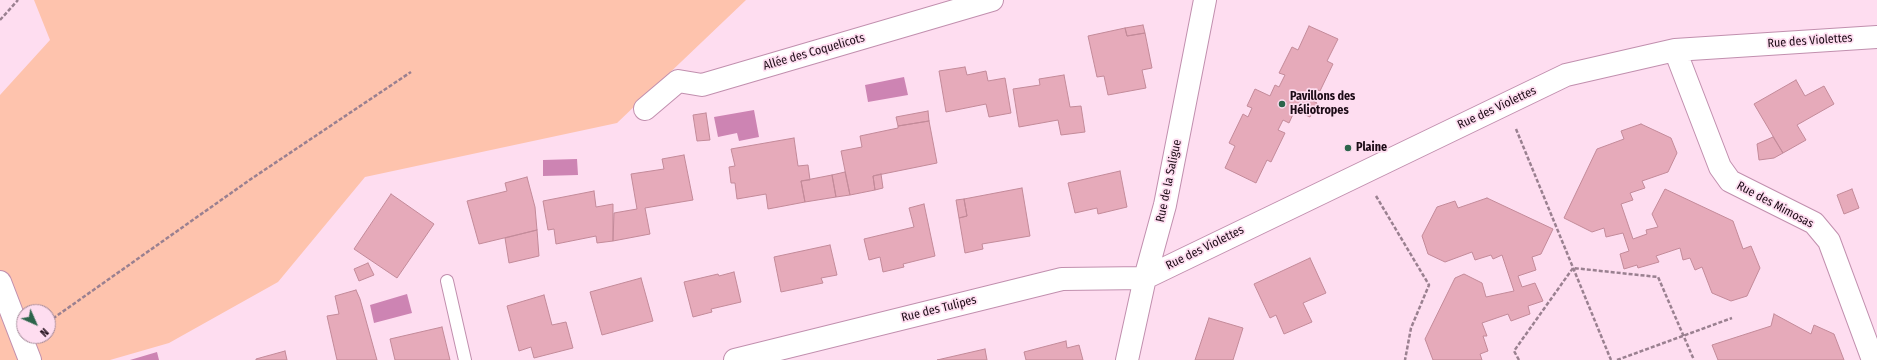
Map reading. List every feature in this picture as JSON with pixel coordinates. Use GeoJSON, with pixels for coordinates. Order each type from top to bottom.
{"type":"FeatureCollection","features":[{"type":"Feature","properties":{"kind":"street","name":"Allée des Coquelicots"},"geometry":{"type":"LineString","coordinates":[[645,109],[678,81],[702,85],[992,0]]}},
{"type":"Feature","properties":{"kind":"street","name":"Rue de la Saligue"},"geometry":{"type":"LineString","coordinates":[[1127,360],[1145,278],[1165,205],[1205,0]]}},
{"type":"Feature","properties":{"kind":"street","name":"Rue des Violettes"},"geometry":{"type":"LineString","coordinates":[[1145,278],[1566,75],[1675,50],[1877,37]]}},
{"type":"Feature","properties":{"kind":"street","name":"Rue des Mimosas"},"geometry":{"type":"LineString","coordinates":[[1675,50],[1720,167],[1730,180],[1814,223],[1829,241],[1873,360]]}},
{"type":"Feature","properties":{"kind":"street","name":"Rue des Tulipes"},"geometry":{"type":"LineString","coordinates":[[736,360],[1062,279],[1145,278]]}},
{"type":"Feature","properties":{"kind":"street"},"geometry":{"type":"LineString","coordinates":[[0,282],[30,360]]}},
{"type":"Feature","properties":{"kind":"lane"},"geometry":{"type":"LineString","coordinates":[[446,281],[465,360]]}},
{"type":"Feature","properties":{"kind":"path"},"geometry":{"type":"LineString","coordinates":[[0,20],[18,0]]}},
{"type":"Feature","properties":{"kind":"path"},"geometry":{"type":"LineString","coordinates":[[56,316],[251,179],[411,72]]}},
{"type":"Feature","properties":{"kind":"path"},"geometry":{"type":"LineString","coordinates":[[1506,103],[1611,360]]}},
{"type":"Feature","properties":{"kind":"path"},"geometry":{"type":"LineString","coordinates":[[1376,195],[1429,285],[1411,328],[1406,360]]}},
{"type":"Feature","properties":{"kind":"path"},"geometry":{"type":"LineString","coordinates":[[1573,268],[1658,277],[1694,360]]}},
{"type":"Feature","properties":{"kind":"path"},"geometry":{"type":"LineString","coordinates":[[1519,360],[1514,351],[1573,268]]}},
{"type":"Feature","properties":{"kind":"path"},"geometry":{"type":"LineString","coordinates":[[1617,360],[1732,318]]}},
{"type":"Feature","properties":{"kind":"shaded area"},"geometry":{"type":"Polygon","coordinates":[[[34,0],[746,0],[617,123],[365,177],[278,282],[169,343],[110,360],[0,360],[0,95],[50,40],[34,0]]]}},
{"type":"Feature","properties":{"kind":"shaded area"},"geometry":{"type":"Polygon","coordinates":[[[904,77],[908,95],[868,102],[865,85],[904,77]]]}},
{"type":"Feature","properties":{"kind":"shaded area"},"geometry":{"type":"Polygon","coordinates":[[[754,110],[759,137],[739,141],[737,133],[718,137],[714,117],[754,110]]]}},
{"type":"Feature","properties":{"kind":"shaded area"},"geometry":{"type":"Polygon","coordinates":[[[577,159],[578,175],[543,176],[543,160],[577,159]]]}},
{"type":"Feature","properties":{"kind":"shaded area"},"geometry":{"type":"Polygon","coordinates":[[[407,294],[412,313],[374,323],[370,305],[407,294]]]}},
{"type":"Feature","properties":{"kind":"shaded area"},"geometry":{"type":"Polygon","coordinates":[[[157,352],[159,360],[130,360],[157,352]]]}},
{"type":"Feature","properties":{"kind":"building"},"geometry":{"type":"Polygon","coordinates":[[[1143,25],[1145,33],[1127,36],[1125,28],[1143,25]]]}},
{"type":"Feature","properties":{"kind":"building","name":"Pavillons des Héliotropes"},"geometry":{"type":"Polygon","coordinates":[[[1309,26],[1338,39],[1327,61],[1333,64],[1320,91],[1316,89],[1311,100],[1317,103],[1310,117],[1295,110],[1289,123],[1283,120],[1278,130],[1285,133],[1271,162],[1267,160],[1256,183],[1225,168],[1235,146],[1229,143],[1243,114],[1248,117],[1252,108],[1247,106],[1255,89],[1270,96],[1275,85],[1279,87],[1285,75],[1279,73],[1292,47],[1298,50],[1309,26]]]}},
{"type":"Feature","properties":{"kind":"building"},"geometry":{"type":"Polygon","coordinates":[[[1125,28],[1127,36],[1145,33],[1152,68],[1142,70],[1146,88],[1108,95],[1104,76],[1097,77],[1088,36],[1125,28]]]}},
{"type":"Feature","properties":{"kind":"building"},"geometry":{"type":"Polygon","coordinates":[[[965,67],[967,75],[986,71],[988,81],[1005,78],[1011,113],[989,117],[986,104],[946,112],[939,71],[965,67]]]}},
{"type":"Feature","properties":{"kind":"building"},"geometry":{"type":"Polygon","coordinates":[[[1064,75],[1070,107],[1081,106],[1085,132],[1061,135],[1058,120],[1019,127],[1013,89],[1040,85],[1039,79],[1064,75]]]}},
{"type":"Feature","properties":{"kind":"building"},"geometry":{"type":"Polygon","coordinates":[[[1796,80],[1805,96],[1824,86],[1834,104],[1797,125],[1806,140],[1783,153],[1754,104],[1796,80]]]}},
{"type":"Feature","properties":{"kind":"building"},"geometry":{"type":"Polygon","coordinates":[[[928,111],[929,121],[898,126],[896,117],[928,111]]]}},
{"type":"Feature","properties":{"kind":"building"},"geometry":{"type":"Polygon","coordinates":[[[706,113],[710,140],[697,141],[693,115],[706,113]]]}},
{"type":"Feature","properties":{"kind":"building"},"geometry":{"type":"Polygon","coordinates":[[[929,121],[937,163],[873,176],[875,190],[850,195],[841,151],[862,147],[860,136],[898,128],[898,126],[929,121]]]}},
{"type":"Feature","properties":{"kind":"building"},"geometry":{"type":"Polygon","coordinates":[[[1641,124],[1671,138],[1677,153],[1668,172],[1642,181],[1645,188],[1630,193],[1633,200],[1621,204],[1633,239],[1647,234],[1646,230],[1658,227],[1652,214],[1665,189],[1733,221],[1743,249],[1751,246],[1760,268],[1747,296],[1731,301],[1712,293],[1702,267],[1695,270],[1690,258],[1683,260],[1680,248],[1656,256],[1659,262],[1638,268],[1637,265],[1624,269],[1620,254],[1629,251],[1623,233],[1606,237],[1604,228],[1592,232],[1564,218],[1597,149],[1624,139],[1621,131],[1641,124]]]}},
{"type":"Feature","properties":{"kind":"building"},"geometry":{"type":"Polygon","coordinates":[[[1773,137],[1783,153],[1774,158],[1759,160],[1757,144],[1773,137]]]}},
{"type":"Feature","properties":{"kind":"building"},"geometry":{"type":"Polygon","coordinates":[[[794,138],[798,166],[808,165],[810,180],[801,181],[805,202],[768,209],[766,194],[737,199],[735,183],[731,183],[729,167],[735,166],[731,149],[794,138]]]}},
{"type":"Feature","properties":{"kind":"building"},"geometry":{"type":"Polygon","coordinates":[[[684,155],[693,200],[645,208],[650,234],[613,241],[614,213],[637,209],[631,174],[664,169],[662,159],[684,155]]]}},
{"type":"Feature","properties":{"kind":"building"},"geometry":{"type":"Polygon","coordinates":[[[1120,171],[1127,207],[1098,214],[1097,208],[1075,213],[1068,183],[1120,171]]]}},
{"type":"Feature","properties":{"kind":"building"},"geometry":{"type":"Polygon","coordinates":[[[845,172],[850,195],[836,197],[832,175],[845,172]]]}},
{"type":"Feature","properties":{"kind":"building"},"geometry":{"type":"Polygon","coordinates":[[[881,174],[883,188],[875,190],[873,176],[881,174]]]}},
{"type":"Feature","properties":{"kind":"building"},"geometry":{"type":"Polygon","coordinates":[[[832,175],[836,197],[805,202],[801,181],[832,175]]]}},
{"type":"Feature","properties":{"kind":"building"},"geometry":{"type":"Polygon","coordinates":[[[527,177],[535,207],[537,230],[479,244],[467,201],[507,191],[505,183],[527,177]]]}},
{"type":"Feature","properties":{"kind":"building"},"geometry":{"type":"Polygon","coordinates":[[[1022,188],[1030,236],[982,244],[983,249],[965,253],[959,218],[967,216],[964,199],[1022,188]]]}},
{"type":"Feature","properties":{"kind":"building"},"geometry":{"type":"Polygon","coordinates":[[[1852,189],[1859,208],[1844,214],[1837,195],[1852,189]]]}},
{"type":"Feature","properties":{"kind":"building"},"geometry":{"type":"Polygon","coordinates":[[[594,191],[596,207],[613,204],[613,241],[597,243],[596,236],[556,244],[554,229],[548,230],[543,201],[594,191]]]}},
{"type":"Feature","properties":{"kind":"building"},"geometry":{"type":"Polygon","coordinates":[[[391,194],[434,224],[397,278],[354,249],[391,194]]]}},
{"type":"Feature","properties":{"kind":"building"},"geometry":{"type":"Polygon","coordinates":[[[1487,198],[1553,229],[1541,254],[1532,257],[1536,270],[1518,276],[1522,287],[1535,283],[1543,301],[1528,306],[1530,314],[1511,321],[1508,314],[1482,323],[1487,336],[1483,336],[1488,351],[1480,354],[1482,360],[1433,360],[1425,339],[1455,278],[1464,274],[1482,283],[1486,297],[1514,291],[1502,255],[1493,259],[1491,255],[1475,260],[1472,252],[1445,262],[1428,254],[1422,236],[1437,207],[1455,201],[1458,208],[1487,198]]]}},
{"type":"Feature","properties":{"kind":"building"},"geometry":{"type":"Polygon","coordinates":[[[964,199],[967,216],[959,218],[956,200],[964,199]]]}},
{"type":"Feature","properties":{"kind":"building"},"geometry":{"type":"Polygon","coordinates":[[[924,204],[935,256],[903,264],[904,267],[883,272],[880,257],[869,260],[864,239],[914,227],[909,208],[924,204]]]}},
{"type":"Feature","properties":{"kind":"building"},"geometry":{"type":"Polygon","coordinates":[[[537,230],[539,256],[509,263],[505,238],[537,230]]]}},
{"type":"Feature","properties":{"kind":"building"},"geometry":{"type":"Polygon","coordinates":[[[830,245],[837,275],[821,278],[823,283],[781,292],[774,257],[830,245]]]}},
{"type":"Feature","properties":{"kind":"building"},"geometry":{"type":"Polygon","coordinates":[[[1310,258],[1326,293],[1303,303],[1312,322],[1284,334],[1276,315],[1270,318],[1254,284],[1310,258]]]}},
{"type":"Feature","properties":{"kind":"building"},"geometry":{"type":"Polygon","coordinates":[[[368,263],[374,275],[359,281],[354,269],[368,263]]]}},
{"type":"Feature","properties":{"kind":"building"},"geometry":{"type":"Polygon","coordinates":[[[734,272],[741,302],[711,309],[712,312],[693,317],[684,282],[734,272]]]}},
{"type":"Feature","properties":{"kind":"building"},"geometry":{"type":"Polygon","coordinates":[[[641,278],[653,321],[602,335],[590,292],[641,278]]]}},
{"type":"Feature","properties":{"kind":"building"},"geometry":{"type":"Polygon","coordinates":[[[356,290],[360,299],[377,360],[337,360],[327,316],[339,314],[335,296],[356,290]]]}},
{"type":"Feature","properties":{"kind":"building"},"geometry":{"type":"Polygon","coordinates":[[[544,295],[552,325],[566,322],[573,348],[534,358],[531,347],[519,351],[507,306],[544,295]]]}},
{"type":"Feature","properties":{"kind":"building"},"geometry":{"type":"Polygon","coordinates":[[[1774,314],[1811,334],[1814,325],[1834,334],[1844,360],[1718,360],[1712,345],[1771,326],[1774,314]]]}},
{"type":"Feature","properties":{"kind":"building"},"geometry":{"type":"Polygon","coordinates":[[[1209,318],[1243,328],[1233,360],[1195,360],[1209,318]]]}},
{"type":"Feature","properties":{"kind":"building"},"geometry":{"type":"Polygon","coordinates":[[[442,327],[450,360],[395,360],[390,339],[442,327]]]}},
{"type":"Feature","properties":{"kind":"building"},"geometry":{"type":"Polygon","coordinates":[[[1066,341],[1067,348],[1079,345],[1083,360],[1026,360],[1024,352],[1066,341]]]}},
{"type":"Feature","properties":{"kind":"building"},"geometry":{"type":"Polygon","coordinates":[[[985,349],[987,360],[937,360],[985,349]]]}},
{"type":"Feature","properties":{"kind":"building"},"geometry":{"type":"Polygon","coordinates":[[[285,351],[287,360],[256,360],[256,359],[285,351]]]}},
{"type":"Feature","properties":{"kind":"place","name":"Pavillons des Héliotropes"},"geometry":{"type":"Point","coordinates":[1282,104]}},
{"type":"Feature","properties":{"kind":"place","name":"Plaine"},"geometry":{"type":"Point","coordinates":[1348,148]}}]}
